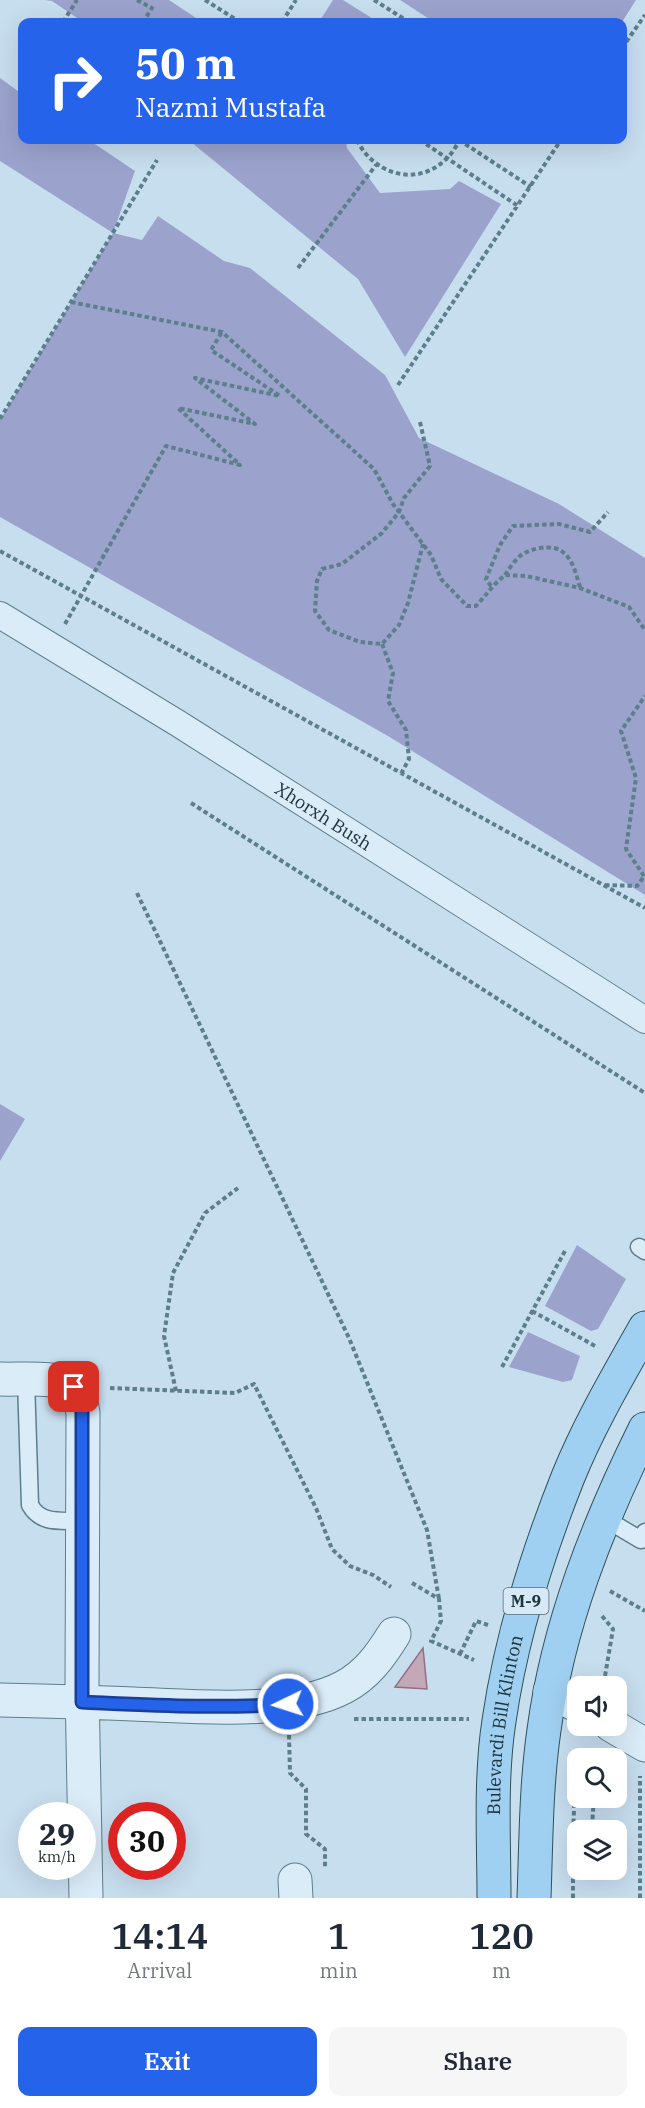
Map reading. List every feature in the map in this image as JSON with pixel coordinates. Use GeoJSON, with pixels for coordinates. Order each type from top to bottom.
{"type":"FeatureCollection","features":[{"type":"Feature","properties":{"kind":"main road","name":"Bulevardi Bill Klinton"},"geometry":{"type":"LineString","coordinates":[[494,1898],[494,1803],[498,1723],[513,1648],[533,1575],[569,1476],[611,1387],[645,1328]]}},
{"type":"Feature","properties":{"kind":"main road","name":"Bulevardi Bill Klinton"},"geometry":{"type":"LineString","coordinates":[[534,1898],[537,1805],[543,1731],[564,1699],[577,1592],[615,1491],[645,1429]]}},
{"type":"Feature","properties":{"kind":"street","name":"Xhorxh Bush"},"geometry":{"type":"LineString","coordinates":[[0,615],[388,856],[645,1020]]}},
{"type":"Feature","properties":{"kind":"street"},"geometry":{"type":"LineString","coordinates":[[13,1380],[62,1382],[74,1387],[80,1396],[86,1898]]}},
{"type":"Feature","properties":{"kind":"street"},"geometry":{"type":"LineString","coordinates":[[0,1700],[188,1706],[288,1704],[345,1687],[363,1674],[380,1657],[394,1634]]}},
{"type":"Feature","properties":{"kind":"street"},"geometry":{"type":"LineString","coordinates":[[622,1736],[643,1758]]}},
{"type":"Feature","properties":{"kind":"lane"},"geometry":{"type":"LineString","coordinates":[[13,1380],[30,1505],[35,1514],[42,1518],[82,1521]]}},
{"type":"Feature","properties":{"kind":"lane"},"geometry":{"type":"LineString","coordinates":[[604,1518],[640,1540],[645,1532]]}},
{"type":"Feature","properties":{"kind":"path"},"geometry":{"type":"LineString","coordinates":[[66,18],[77,0]]}},
{"type":"Feature","properties":{"kind":"path"},"geometry":{"type":"LineString","coordinates":[[137,0],[152,9],[146,18]]}},
{"type":"Feature","properties":{"kind":"path"},"geometry":{"type":"LineString","coordinates":[[205,0],[234,18]]}},
{"type":"Feature","properties":{"kind":"path"},"geometry":{"type":"LineString","coordinates":[[285,18],[296,0]]}},
{"type":"Feature","properties":{"kind":"path"},"geometry":{"type":"LineString","coordinates":[[374,0],[403,18]]}},
{"type":"Feature","properties":{"kind":"path"},"geometry":{"type":"LineString","coordinates":[[627,41],[645,15]]}},
{"type":"Feature","properties":{"kind":"path"},"geometry":{"type":"LineString","coordinates":[[359,144],[376,165],[390,172],[405,175],[435,168],[447,158],[456,144]]}},
{"type":"Feature","properties":{"kind":"path"},"geometry":{"type":"LineString","coordinates":[[426,144],[518,206]]}},
{"type":"Feature","properties":{"kind":"path"},"geometry":{"type":"LineString","coordinates":[[465,144],[531,187]]}},
{"type":"Feature","properties":{"kind":"path"},"geometry":{"type":"LineString","coordinates":[[398,385],[558,144]]}},
{"type":"Feature","properties":{"kind":"path"},"geometry":{"type":"LineString","coordinates":[[0,419],[157,160]]}},
{"type":"Feature","properties":{"kind":"path"},"geometry":{"type":"LineString","coordinates":[[298,268],[376,165]]}},
{"type":"Feature","properties":{"kind":"path"},"geometry":{"type":"LineString","coordinates":[[71,302],[222,332],[374,469],[399,512],[431,555],[441,579],[466,606],[476,606],[491,586],[505,575],[519,557],[531,550],[550,548],[563,551],[573,565],[580,588]]}},
{"type":"Feature","properties":{"kind":"path"},"geometry":{"type":"LineString","coordinates":[[52,646],[166,446],[240,465],[178,408],[255,424],[195,378],[280,396],[211,350],[222,332]]}},
{"type":"Feature","properties":{"kind":"path"},"geometry":{"type":"LineString","coordinates":[[382,644],[360,642],[330,630],[315,611],[317,581],[322,569],[342,564],[382,533],[399,512],[404,498],[430,466],[420,422]]}},
{"type":"Feature","properties":{"kind":"path"},"geometry":{"type":"LineString","coordinates":[[491,586],[486,579],[500,545],[513,526],[559,524],[590,532],[608,512]]}},
{"type":"Feature","properties":{"kind":"path"},"geometry":{"type":"LineString","coordinates":[[382,644],[399,626],[404,614],[423,544]]}},
{"type":"Feature","properties":{"kind":"path"},"geometry":{"type":"LineString","coordinates":[[0,552],[645,908]]}},
{"type":"Feature","properties":{"kind":"path"},"geometry":{"type":"LineString","coordinates":[[505,575],[526,576],[580,588],[629,607],[645,630]]}},
{"type":"Feature","properties":{"kind":"path"},"geometry":{"type":"LineString","coordinates":[[382,644],[393,673],[388,700],[406,730],[409,759],[401,774]]}},
{"type":"Feature","properties":{"kind":"path"},"geometry":{"type":"LineString","coordinates":[[602,885],[637,886],[644,875],[626,849],[636,778],[621,731],[645,696]]}},
{"type":"Feature","properties":{"kind":"path"},"geometry":{"type":"LineString","coordinates":[[191,803],[645,1093]]}},
{"type":"Feature","properties":{"kind":"path"},"geometry":{"type":"LineString","coordinates":[[137,893],[350,1338],[428,1530],[441,1621],[431,1641],[474,1660]]}},
{"type":"Feature","properties":{"kind":"path"},"geometry":{"type":"LineString","coordinates":[[176,1390],[164,1336],[173,1273],[205,1213],[238,1188]]}},
{"type":"Feature","properties":{"kind":"path"},"geometry":{"type":"LineString","coordinates":[[502,1367],[566,1249]]}},
{"type":"Feature","properties":{"kind":"path"},"geometry":{"type":"LineString","coordinates":[[532,1311],[597,1347]]}},
{"type":"Feature","properties":{"kind":"path"},"geometry":{"type":"LineString","coordinates":[[74,1387],[235,1393],[254,1384],[316,1508],[332,1549],[350,1566],[373,1575],[391,1587]]}},
{"type":"Feature","properties":{"kind":"path"},"geometry":{"type":"LineString","coordinates":[[412,1583],[439,1599]]}},
{"type":"Feature","properties":{"kind":"path"},"geometry":{"type":"LineString","coordinates":[[607,1589],[645,1611]]}},
{"type":"Feature","properties":{"kind":"path"},"geometry":{"type":"LineString","coordinates":[[598,1611],[613,1629],[605,1676]]}},
{"type":"Feature","properties":{"kind":"path"},"geometry":{"type":"LineString","coordinates":[[460,1654],[476,1621],[489,1625]]}},
{"type":"Feature","properties":{"kind":"path"},"geometry":{"type":"LineString","coordinates":[[288,1704],[290,1773],[306,1789],[306,1834],[325,1849],[305,1882]]}},
{"type":"Feature","properties":{"kind":"path"},"geometry":{"type":"LineString","coordinates":[[347,1719],[473,1719]]}},
{"type":"Feature","properties":{"kind":"path"},"geometry":{"type":"LineString","coordinates":[[640,1898],[643,1758]]}},
{"type":"Feature","properties":{"kind":"path"},"geometry":{"type":"LineString","coordinates":[[573,1880],[573,1898]]}},
{"type":"Feature","properties":{"kind":"shaded area"},"geometry":{"type":"Polygon","coordinates":[[[45,0],[169,0],[196,18],[77,18],[52,1],[45,0]]]}},
{"type":"Feature","properties":{"kind":"shaded area"},"geometry":{"type":"Polygon","coordinates":[[[333,0],[343,0],[372,18],[322,18],[333,0]]]}},
{"type":"Feature","properties":{"kind":"shaded area"},"geometry":{"type":"Polygon","coordinates":[[[400,0],[636,0],[625,18],[428,18],[400,0]]]}},
{"type":"Feature","properties":{"kind":"shaded area"},"geometry":{"type":"Polygon","coordinates":[[[0,78],[18,91],[18,144],[95,144],[135,171],[113,233],[0,161],[0,78]]]}},
{"type":"Feature","properties":{"kind":"shaded area"},"geometry":{"type":"Polygon","coordinates":[[[193,144],[346,144],[347,148],[380,193],[450,189],[459,181],[501,204],[405,357],[358,279],[193,144]]]}},
{"type":"Feature","properties":{"kind":"shaded area"},"geometry":{"type":"Polygon","coordinates":[[[158,216],[224,261],[250,268],[385,375],[419,438],[559,504],[645,558],[645,895],[388,736],[0,517],[0,420],[113,233],[142,240],[158,216]]]}},
{"type":"Feature","properties":{"kind":"shaded area"},"geometry":{"type":"Polygon","coordinates":[[[0,1104],[25,1119],[0,1161],[0,1104]]]}},
{"type":"Feature","properties":{"kind":"shaded area"},"geometry":{"type":"Polygon","coordinates":[[[577,1245],[626,1279],[598,1329],[591,1331],[545,1306],[577,1245]]]}},
{"type":"Feature","properties":{"kind":"shaded area"},"geometry":{"type":"Polygon","coordinates":[[[528,1332],[580,1356],[572,1380],[563,1382],[509,1367],[528,1332]]]}},
{"type":"Feature","properties":{"kind":"shaded area"},"geometry":{"type":"Polygon","coordinates":[[[423,1648],[427,1689],[395,1687],[423,1648]]]}},
{"type":"Feature","properties":{"kind":"route"},"geometry":{"type":"LineString","coordinates":[[74,1387],[80,1396],[82,1413],[82,1702],[188,1706],[288,1704]]}}]}
